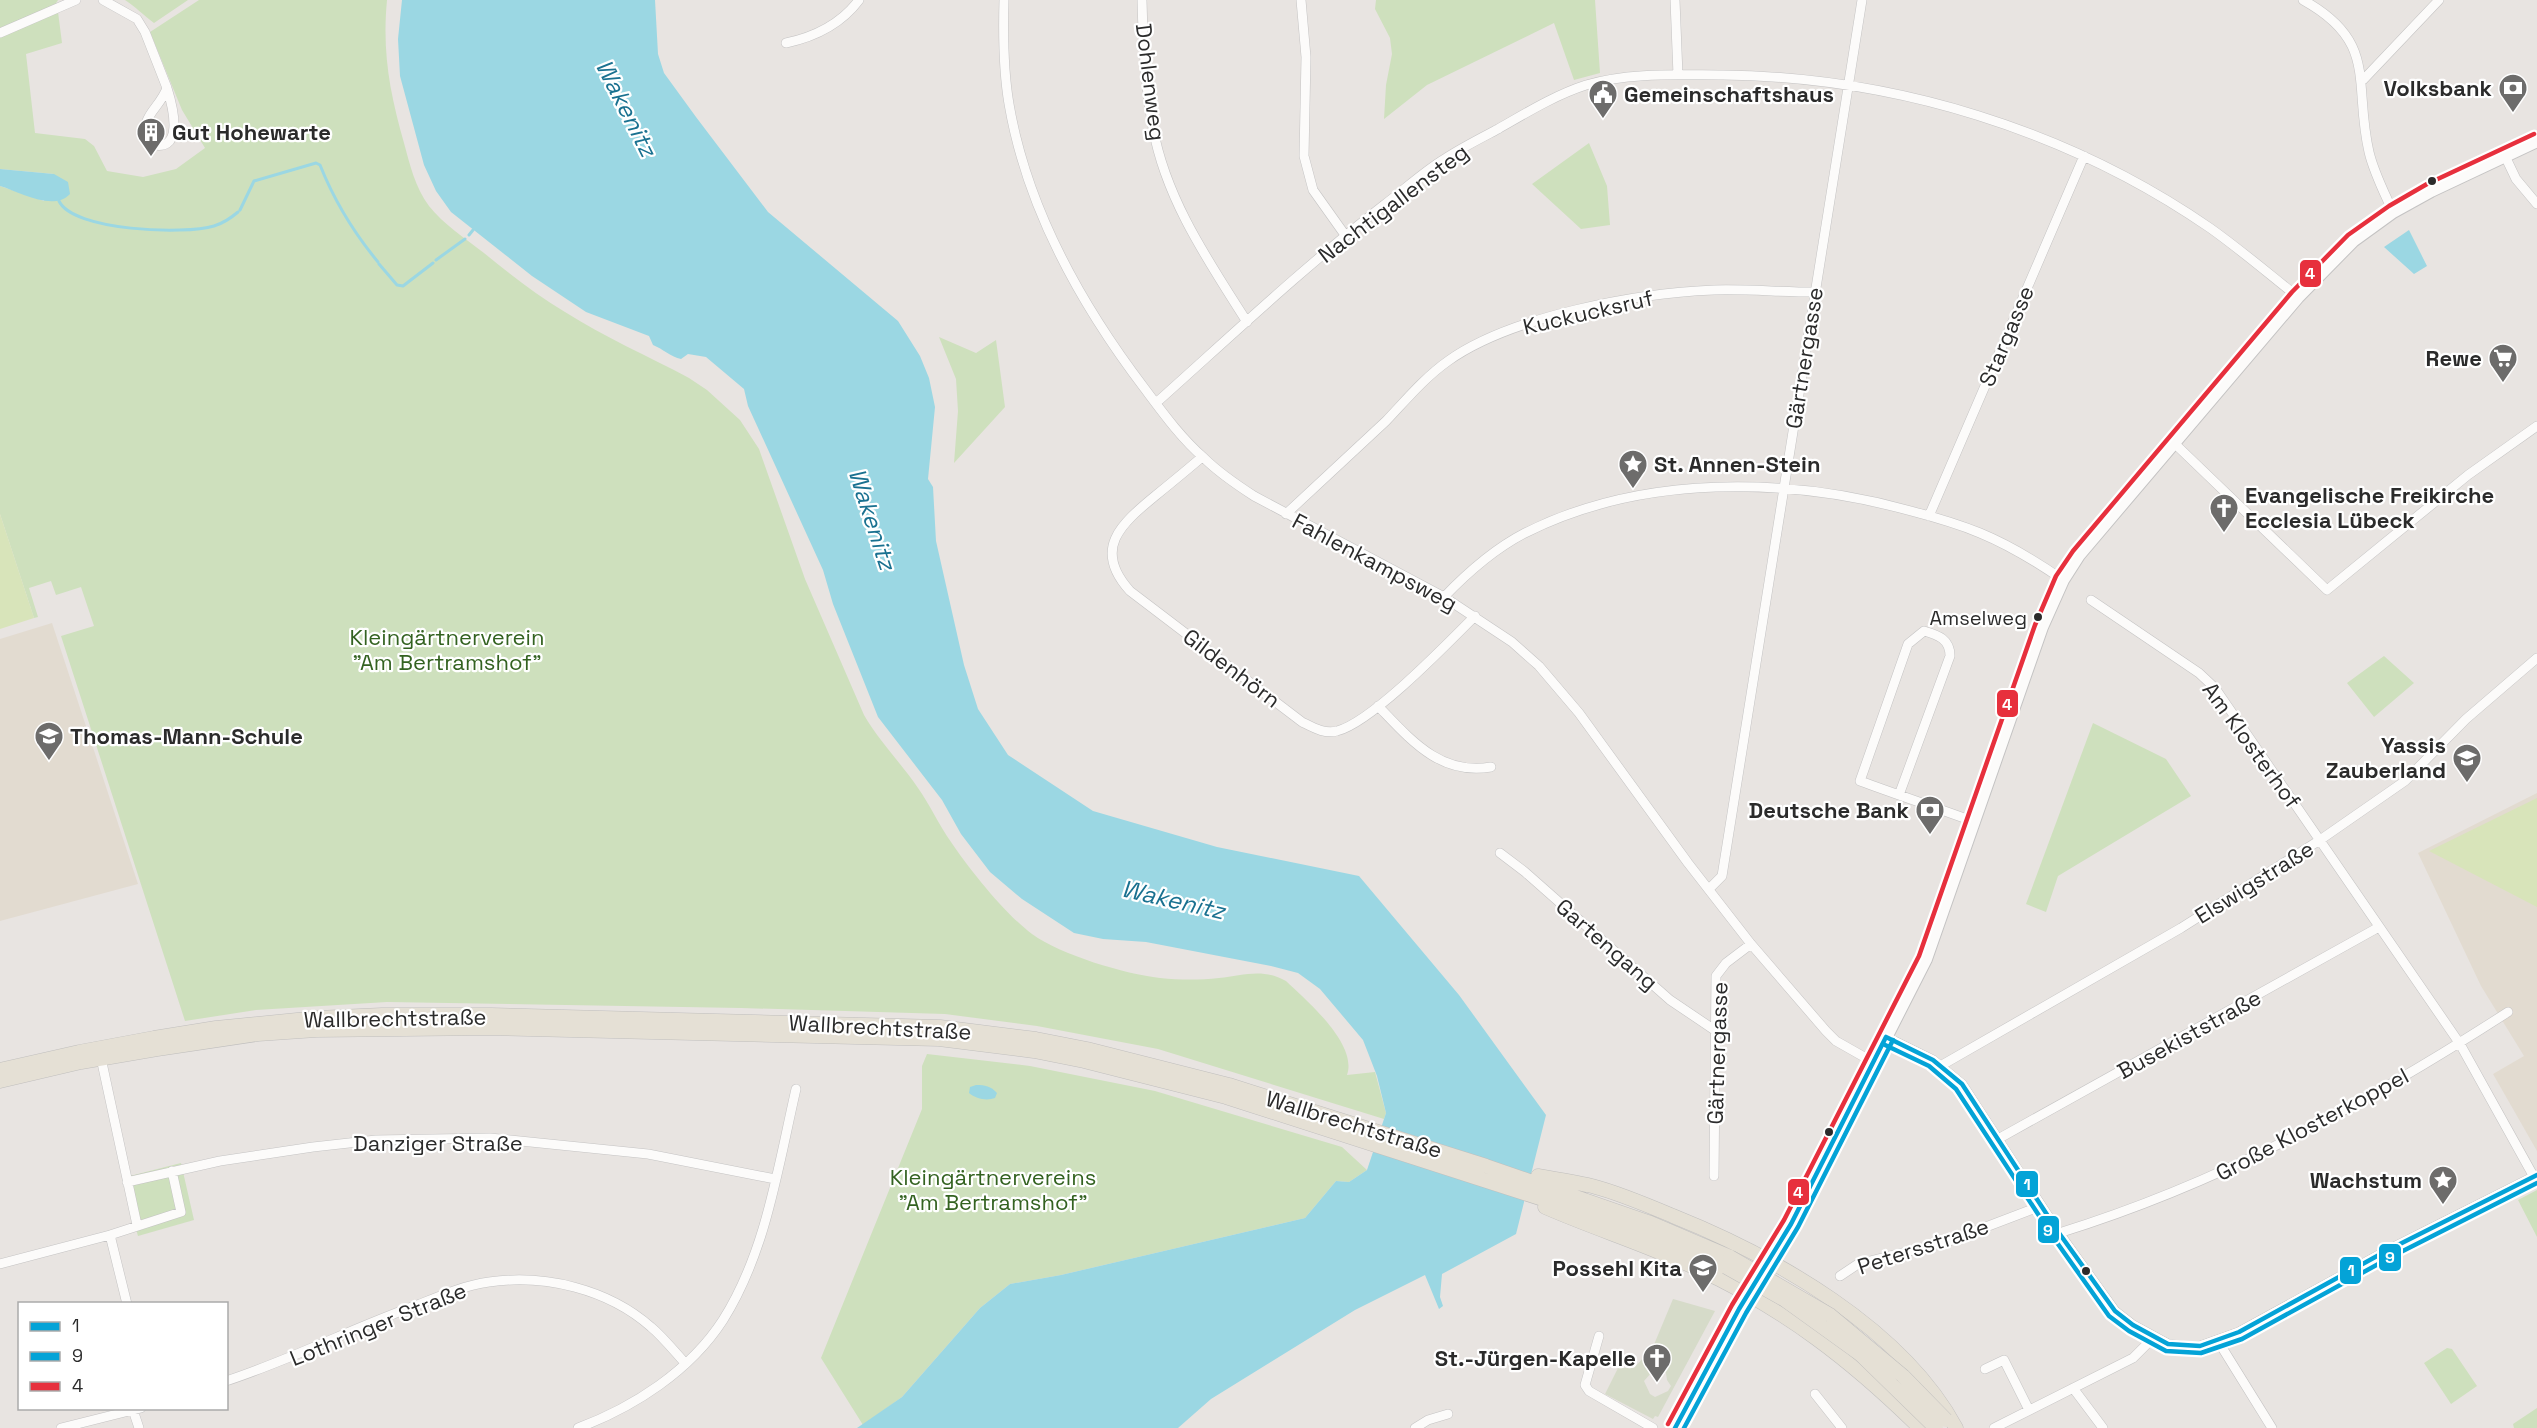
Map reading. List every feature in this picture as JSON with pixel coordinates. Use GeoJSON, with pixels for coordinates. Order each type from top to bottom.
{"type":"FeatureCollection","features":[{"type":"Feature","properties":{"kind":"main road"},"geometry":{"type":"LineString","coordinates":[[1675,1428],[1748,1295],[1791,1224],[1926,959],[2042,627],[2062,580],[2079,555],[2173,442],[2298,297],[2353,242],[2393,212],[2537,141]]}},
{"type":"Feature","properties":{"kind":"main road","name":"Wallbrechtstraße"},"geometry":{"type":"LineString","coordinates":[[0,1070],[79,1052],[216,1028],[317,1018],[382,1015],[491,1015],[940,1027],[1036,1039],[1162,1067],[1482,1180],[1645,1232],[1728,1262]]}},
{"type":"Feature","properties":{"kind":"main road","name":"Wallbrechtstraße"},"geometry":{"type":"LineString","coordinates":[[0,1081],[101,1058],[258,1034],[380,1028],[491,1028],[939,1039],[1034,1051],[1095,1063],[1295,1113],[1486,1166],[1648,1222],[1728,1262]]}},
{"type":"Feature","properties":{"kind":"main road"},"geometry":{"type":"LineString","coordinates":[[1486,1166],[1593,1187],[1652,1207],[1744,1246],[1769,1260],[1837,1304],[1905,1360],[1947,1412],[1948,1426]]}},
{"type":"Feature","properties":{"kind":"main road"},"geometry":{"type":"LineString","coordinates":[[1482,1180],[1696,1268],[1748,1295],[1797,1324],[1852,1364],[1920,1428]]}},
{"type":"Feature","properties":{"kind":"main road"},"geometry":{"type":"LineString","coordinates":[[1728,1262],[1860,1354],[1948,1426]]}},
{"type":"Feature","properties":{"kind":"street"},"geometry":{"type":"LineString","coordinates":[[0,33],[76,0]]}},
{"type":"Feature","properties":{"kind":"street"},"geometry":{"type":"LineString","coordinates":[[103,0],[137,19],[145,32],[167,88],[176,125],[172,136],[164,145],[156,146],[147,143],[145,126],[147,117],[167,88]]}},
{"type":"Feature","properties":{"kind":"street"},"geometry":{"type":"LineString","coordinates":[[786,43],[808,38],[832,25],[859,0]]}},
{"type":"Feature","properties":{"kind":"street","name":"Fahlenkampsweg"},"geometry":{"type":"LineString","coordinates":[[1004,0],[1003,59],[1009,106],[1036,201],[1079,291],[1107,336],[1155,403],[1202,457],[1226,478],[1286,514],[1444,597],[1512,642],[1539,666],[1579,713],[1751,944],[1836,1041],[1873,1062]]}},
{"type":"Feature","properties":{"kind":"street","name":"Dohlenweg"},"geometry":{"type":"LineString","coordinates":[[1142,0],[1144,62],[1153,130],[1173,192],[1200,248],[1247,322]]}},
{"type":"Feature","properties":{"kind":"street"},"geometry":{"type":"LineString","coordinates":[[1301,0],[1306,57],[1305,156],[1313,190],[1345,235]]}},
{"type":"Feature","properties":{"kind":"street"},"geometry":{"type":"LineString","coordinates":[[1675,0],[1678,75]]}},
{"type":"Feature","properties":{"kind":"street","name":"Gärtnergasse"},"geometry":{"type":"LineString","coordinates":[[1708,889],[1722,876],[1862,0]]}},
{"type":"Feature","properties":{"kind":"street"},"geometry":{"type":"LineString","coordinates":[[2303,0],[2336,23],[2351,42],[2363,80],[2369,151],[2393,212]]}},
{"type":"Feature","properties":{"kind":"street"},"geometry":{"type":"LineString","coordinates":[[2363,80],[2439,0]]}},
{"type":"Feature","properties":{"kind":"street","name":"Nachtigallensteg"},"geometry":{"type":"LineString","coordinates":[[1155,403],[1345,235],[1444,159],[1532,110],[1587,85],[1649,75],[1762,75],[1848,84],[1908,96],[1972,113],[2027,132],[2084,156],[2147,190],[2209,227],[2298,297]]}},
{"type":"Feature","properties":{"kind":"street","name":"Stargasse"},"geometry":{"type":"LineString","coordinates":[[1929,516],[2084,156]]}},
{"type":"Feature","properties":{"kind":"street"},"geometry":{"type":"LineString","coordinates":[[2505,156],[2516,179],[2537,204]]}},
{"type":"Feature","properties":{"kind":"street","name":"Kuckucksruf"},"geometry":{"type":"LineString","coordinates":[[1286,514],[1386,420],[1431,374],[1471,348],[1516,328],[1579,310],[1669,293],[1717,290],[1815,292]]}},
{"type":"Feature","properties":{"kind":"street"},"geometry":{"type":"LineString","coordinates":[[2173,442],[2327,590],[2468,475],[2537,426]]}},
{"type":"Feature","properties":{"kind":"street","name":"Gildenhörn"},"geometry":{"type":"LineString","coordinates":[[1202,457],[1121,526],[1113,545],[1114,568],[1121,581],[1155,612],[1258,686],[1302,722],[1319,731],[1335,732],[1352,726],[1378,706],[1475,616]]}},
{"type":"Feature","properties":{"kind":"street"},"geometry":{"type":"LineString","coordinates":[[1444,597],[1469,571],[1501,548],[1525,533],[1574,513],[1644,495],[1689,488],[1736,486],[1863,498],[1929,516],[1980,533],[2034,560],[2062,580]]}},
{"type":"Feature","properties":{"kind":"street","name":"Am Klosterhof"},"geometry":{"type":"LineString","coordinates":[[2091,600],[2199,673],[2215,688],[2460,1044],[2536,1176]]}},
{"type":"Feature","properties":{"kind":"street"},"geometry":{"type":"LineString","coordinates":[[1899,795],[1950,656],[1950,648],[1944,639],[1924,631],[1908,644],[1860,781],[1899,795],[1975,822]]}},
{"type":"Feature","properties":{"kind":"street","name":"Elswigstraße"},"geometry":{"type":"LineString","coordinates":[[1942,1065],[2181,928],[2320,840],[2404,781],[2466,719],[2537,658]]}},
{"type":"Feature","properties":{"kind":"street"},"geometry":{"type":"LineString","coordinates":[[1378,706],[1417,745],[1437,759],[1474,770],[1491,766]]}},
{"type":"Feature","properties":{"kind":"street","name":"Gartengang"},"geometry":{"type":"LineString","coordinates":[[1500,853],[1525,872],[1670,1000],[1716,1031]]}},
{"type":"Feature","properties":{"kind":"street","name":"Busekiststraße"},"geometry":{"type":"LineString","coordinates":[[1998,1139],[2379,927]]}},
{"type":"Feature","properties":{"kind":"street","name":"Gärtnergasse"},"geometry":{"type":"LineString","coordinates":[[1714,1176],[1716,976],[1726,963],[1751,944]]}},
{"type":"Feature","properties":{"kind":"street"},"geometry":{"type":"LineString","coordinates":[[2460,1044],[2508,1012]]}},
{"type":"Feature","properties":{"kind":"street"},"geometry":{"type":"LineString","coordinates":[[1886,1037],[1942,1065],[1962,1084],[2059,1233],[2115,1311],[2133,1325],[2168,1344],[2183,1347],[2218,1341],[2239,1332],[2388,1250],[2536,1176]]}},
{"type":"Feature","properties":{"kind":"street","name":"Große Klosterkoppel"},"geometry":{"type":"LineString","coordinates":[[2059,1233],[2128,1212],[2259,1156],[2460,1044]]}},
{"type":"Feature","properties":{"kind":"street"},"geometry":{"type":"LineString","coordinates":[[101,1058],[138,1225]]}},
{"type":"Feature","properties":{"kind":"street"},"geometry":{"type":"LineString","coordinates":[[578,1428],[623,1408],[650,1392],[685,1363],[723,1320],[747,1272],[761,1236],[796,1089]]}},
{"type":"Feature","properties":{"kind":"street","name":"Danziger Straße"},"geometry":{"type":"LineString","coordinates":[[127,1182],[172,1171],[313,1147],[376,1140],[490,1138],[648,1154],[775,1179]]}},
{"type":"Feature","properties":{"kind":"street"},"geometry":{"type":"LineString","coordinates":[[0,1263],[110,1235],[181,1212],[172,1171]]}},
{"type":"Feature","properties":{"kind":"street","name":"Petersstraße"},"geometry":{"type":"LineString","coordinates":[[1840,1276],[1858,1264],[1949,1241],[2041,1206]]}},
{"type":"Feature","properties":{"kind":"street"},"geometry":{"type":"LineString","coordinates":[[110,1235],[127,1302]]}},
{"type":"Feature","properties":{"kind":"street","name":"Lothringer Straße"},"geometry":{"type":"LineString","coordinates":[[228,1380],[297,1356],[396,1312],[472,1285],[490,1281],[542,1280],[585,1290],[627,1310],[651,1327],[685,1363]]}},
{"type":"Feature","properties":{"kind":"street"},"geometry":{"type":"LineString","coordinates":[[1599,1336],[1585,1385],[1589,1391],[1653,1428]]}},
{"type":"Feature","properties":{"kind":"street"},"geometry":{"type":"LineString","coordinates":[[1994,1428],[2133,1358],[2154,1337]]}},
{"type":"Feature","properties":{"kind":"street"},"geometry":{"type":"LineString","coordinates":[[2218,1341],[2272,1428]]}},
{"type":"Feature","properties":{"kind":"street"},"geometry":{"type":"LineString","coordinates":[[1985,1369],[2004,1360],[2029,1410]]}},
{"type":"Feature","properties":{"kind":"street"},"geometry":{"type":"LineString","coordinates":[[2073,1388],[2103,1428]]}},
{"type":"Feature","properties":{"kind":"street"},"geometry":{"type":"LineString","coordinates":[[1815,1394],[1842,1428]]}},
{"type":"Feature","properties":{"kind":"street"},"geometry":{"type":"LineString","coordinates":[[61,1428],[133,1410]]}},
{"type":"Feature","properties":{"kind":"street"},"geometry":{"type":"LineString","coordinates":[[137,1410],[139,1428]]}},
{"type":"Feature","properties":{"kind":"street"},"geometry":{"type":"LineString","coordinates":[[1415,1428],[1428,1420],[1448,1414]]}},
{"type":"Feature","properties":{"kind":"shaded area","name":"Thomas-Mann-Schule"},"geometry":{"type":"Polygon","coordinates":[[[52,623],[138,884],[0,921],[0,639],[52,623]]]}},
{"type":"Feature","properties":{"kind":"shaded area"},"geometry":{"type":"Polygon","coordinates":[[[2537,793],[2537,1151],[2493,1074],[2524,1056],[2481,986],[2418,853],[2537,793]]]}},
{"type":"Feature","properties":{"kind":"green space"},"geometry":{"type":"Polygon","coordinates":[[[0,0],[58,0],[55,5],[0,29],[0,0]]]}},
{"type":"Feature","properties":{"kind":"green space"},"geometry":{"type":"Polygon","coordinates":[[[125,0],[188,0],[154,23],[125,0]]]}},
{"type":"Feature","properties":{"kind":"green space","name":"Kleingärtnerverein \"Am Bertramshof\""},"geometry":{"type":"Polygon","coordinates":[[[199,0],[387,0],[386,55],[391,90],[411,168],[429,206],[455,231],[544,299],[595,330],[689,378],[707,390],[740,420],[759,449],[805,579],[864,715],[927,801],[959,853],[1000,903],[1032,934],[1044,942],[1112,968],[1167,979],[1205,979],[1261,974],[1286,981],[1317,1011],[1338,1037],[1345,1050],[1348,1063],[1347,1075],[1375,1072],[1386,1113],[1384,1119],[1158,1049],[1037,1026],[945,1014],[387,1002],[256,1010],[185,1021],[61,636],[94,626],[81,587],[56,595],[51,581],[29,588],[38,617],[34,618],[0,514],[0,186],[44,201],[54,174],[0,169],[0,37],[58,12],[62,43],[26,54],[35,133],[85,139],[94,146],[107,171],[143,177],[176,169],[205,148],[182,110],[150,32],[199,0]]]}},
{"type":"Feature","properties":{"kind":"green space"},"geometry":{"type":"Polygon","coordinates":[[[1376,0],[1595,0],[1600,73],[1574,80],[1554,23],[1427,85],[1384,119],[1386,85],[1392,54],[1390,38],[1375,9],[1376,0]]]}},
{"type":"Feature","properties":{"kind":"green space"},"geometry":{"type":"Polygon","coordinates":[[[1589,143],[1607,186],[1610,225],[1581,229],[1532,184],[1589,143]]]}},
{"type":"Feature","properties":{"kind":"green space"},"geometry":{"type":"Polygon","coordinates":[[[939,337],[976,353],[996,340],[1005,407],[954,463],[958,411],[956,379],[939,337]]]}},
{"type":"Feature","properties":{"kind":"green space"},"geometry":{"type":"Polygon","coordinates":[[[0,514],[34,618],[0,629],[0,514]]]}},
{"type":"Feature","properties":{"kind":"green space"},"geometry":{"type":"Polygon","coordinates":[[[2384,656],[2414,683],[2374,717],[2347,683],[2384,656]]]}},
{"type":"Feature","properties":{"kind":"green space"},"geometry":{"type":"Polygon","coordinates":[[[2093,723],[2166,759],[2191,796],[2058,876],[2046,912],[2026,904],[2093,723]]]}},
{"type":"Feature","properties":{"kind":"green space"},"geometry":{"type":"Polygon","coordinates":[[[2537,798],[2537,907],[2429,851],[2537,798]]]}},
{"type":"Feature","properties":{"kind":"green space","name":"Kleingärtnervereins \"Am Bertramshof\""},"geometry":{"type":"Polygon","coordinates":[[[927,1054],[1030,1066],[1155,1091],[1342,1147],[1367,1170],[1349,1182],[1336,1181],[1305,1218],[1061,1275],[1010,1284],[980,1308],[902,1397],[863,1425],[821,1358],[922,1109],[922,1066],[927,1054]]]}},
{"type":"Feature","properties":{"kind":"green space"},"geometry":{"type":"Polygon","coordinates":[[[181,1163],[194,1220],[138,1236],[122,1178],[181,1163]]]}},
{"type":"Feature","properties":{"kind":"green space"},"geometry":{"type":"Polygon","coordinates":[[[2537,1190],[2537,1237],[2518,1200],[2537,1190]]]}},
{"type":"Feature","properties":{"kind":"green space"},"geometry":{"type":"Polygon","coordinates":[[[1673,1299],[1715,1311],[1658,1417],[1655,1416],[1653,1419],[1605,1394],[1618,1368],[1634,1368],[1653,1347],[1673,1299]],[[1652,1372],[1644,1381],[1650,1394],[1655,1397],[1668,1391],[1671,1386],[1666,1373],[1652,1372]]]}},
{"type":"Feature","properties":{"kind":"green space"},"geometry":{"type":"Polygon","coordinates":[[[2447,1348],[2452,1349],[2477,1386],[2451,1404],[2424,1363],[2447,1348]]]}},
{"type":"Feature","properties":{"kind":"green space"},"geometry":{"type":"Polygon","coordinates":[[[2537,1408],[2537,1428],[2514,1428],[2513,1424],[2537,1408]]]}},
{"type":"Feature","properties":{"kind":"water","name":"Wakenitz"},"geometry":{"type":"Polygon","coordinates":[[[402,0],[655,0],[658,54],[664,73],[696,117],[768,212],[898,321],[920,356],[929,378],[935,407],[928,479],[933,487],[936,541],[964,665],[978,709],[1008,755],[1093,811],[1217,847],[1359,876],[1459,995],[1546,1115],[1516,1234],[1442,1274],[1440,1297],[1443,1306],[1439,1309],[1425,1275],[1355,1310],[1211,1399],[1178,1428],[857,1428],[902,1397],[980,1308],[1010,1284],[1061,1275],[1305,1218],[1336,1181],[1349,1182],[1367,1170],[1386,1113],[1377,1076],[1363,1040],[1320,989],[1298,973],[1146,942],[1103,939],[1074,933],[1022,899],[990,872],[961,834],[942,800],[878,717],[833,604],[823,570],[748,406],[744,389],[706,357],[688,354],[681,359],[677,358],[653,345],[649,336],[586,312],[532,276],[451,212],[436,191],[424,165],[400,76],[398,39],[402,0]]]}},
{"type":"Feature","properties":{"kind":"water"},"geometry":{"type":"Polygon","coordinates":[[[0,169],[54,174],[68,182],[70,194],[55,201],[26,196],[0,186],[0,169]]]}},
{"type":"Feature","properties":{"kind":"water"},"geometry":{"type":"Polygon","coordinates":[[[2409,230],[2427,266],[2414,274],[2384,247],[2409,230]]]}},
{"type":"Feature","properties":{"kind":"water"},"geometry":{"type":"Polygon","coordinates":[[[976,1085],[992,1089],[997,1093],[995,1098],[978,1098],[969,1093],[970,1087],[976,1085]]]}},
{"type":"Feature","properties":{"kind":"waterway"},"geometry":{"type":"LineString","coordinates":[[240,210],[254,181],[316,163],[320,165],[345,216],[378,262]]}},
{"type":"Feature","properties":{"kind":"waterway"},"geometry":{"type":"LineString","coordinates":[[59,201],[68,211],[85,219],[131,228],[156,230],[200,229],[214,226],[238,212]]}},
{"type":"Feature","properties":{"kind":"waterway"},"geometry":{"type":"LineString","coordinates":[[469,235],[473,230]]}},
{"type":"Feature","properties":{"kind":"waterway"},"geometry":{"type":"LineString","coordinates":[[436,260],[465,239]]}},
{"type":"Feature","properties":{"kind":"waterway"},"geometry":{"type":"LineString","coordinates":[[379,264],[397,285],[403,286],[433,263]]}},
{"type":"Feature","properties":{"kind":"transit line","name":"4"},"geometry":{"type":"LineString","coordinates":[[1668,1424],[1732,1305],[1784,1220],[1919,956],[2035,625],[2056,576],[2073,551],[2292,292],[2348,235],[2389,206],[2427,184],[2534,134]]}},
{"type":"Feature","properties":{"kind":"transit line","name":"1"},"geometry":{"type":"LineString","coordinates":[[1886,1037],[1933,1060],[1962,1084],[2059,1233],[2115,1311],[2133,1325],[2168,1344],[2200,1346],[2239,1332],[2388,1250],[2537,1175]]}},
{"type":"Feature","properties":{"kind":"transit line","name":"1"},"geometry":{"type":"LineString","coordinates":[[1675,1428],[1739,1309],[1791,1224],[1886,1037]]}},
{"type":"Feature","properties":{"kind":"transit line","name":"9"},"geometry":{"type":"LineString","coordinates":[[1684,1428],[1746,1313],[1798,1227],[1893,1040]]}},
{"type":"Feature","properties":{"kind":"transit line","name":"9"},"geometry":{"type":"LineString","coordinates":[[1883,1044],[1929,1066],[1956,1089],[2053,1237],[2109,1316],[2129,1331],[2166,1351],[2201,1353],[2242,1339],[2391,1257],[2537,1183]]}},
{"type":"Feature","properties":{"kind":"place","name":"Volksbank"},"geometry":{"type":"Point","coordinates":[2513,114]}},
{"type":"Feature","properties":{"kind":"place","name":"Gemeinschaftshaus"},"geometry":{"type":"Point","coordinates":[1603,120]}},
{"type":"Feature","properties":{"kind":"place","name":"Gut Hohewarte"},"geometry":{"type":"Point","coordinates":[151,158]}},
{"type":"Feature","properties":{"kind":"place","name":"Rewe"},"geometry":{"type":"Point","coordinates":[2503,384]}},
{"type":"Feature","properties":{"kind":"place","name":"St. Annen-Stein"},"geometry":{"type":"Point","coordinates":[1633,490]}},
{"type":"Feature","properties":{"kind":"place","name":"Evangelische Freikirche Ecclesia Lübeck"},"geometry":{"type":"Point","coordinates":[2224,534]}},
{"type":"Feature","properties":{"kind":"place","name":"Amselweg"},"geometry":{"type":"Point","coordinates":[2038,617]}},
{"type":"Feature","properties":{"kind":"place","name":"Thomas-Mann-Schule"},"geometry":{"type":"Point","coordinates":[49,762]}},
{"type":"Feature","properties":{"kind":"place","name":"Yassis Zauberland"},"geometry":{"type":"Point","coordinates":[2467,784]}},
{"type":"Feature","properties":{"kind":"place","name":"Deutsche Bank"},"geometry":{"type":"Point","coordinates":[1930,836]}},
{"type":"Feature","properties":{"kind":"place","name":"Wachstum"},"geometry":{"type":"Point","coordinates":[2443,1206]}},
{"type":"Feature","properties":{"kind":"place","name":"Possehl Kita"},"geometry":{"type":"Point","coordinates":[1703,1294]}},
{"type":"Feature","properties":{"kind":"place","name":"St.-Jürgen-Kapelle"},"geometry":{"type":"Point","coordinates":[1657,1384]}}]}
